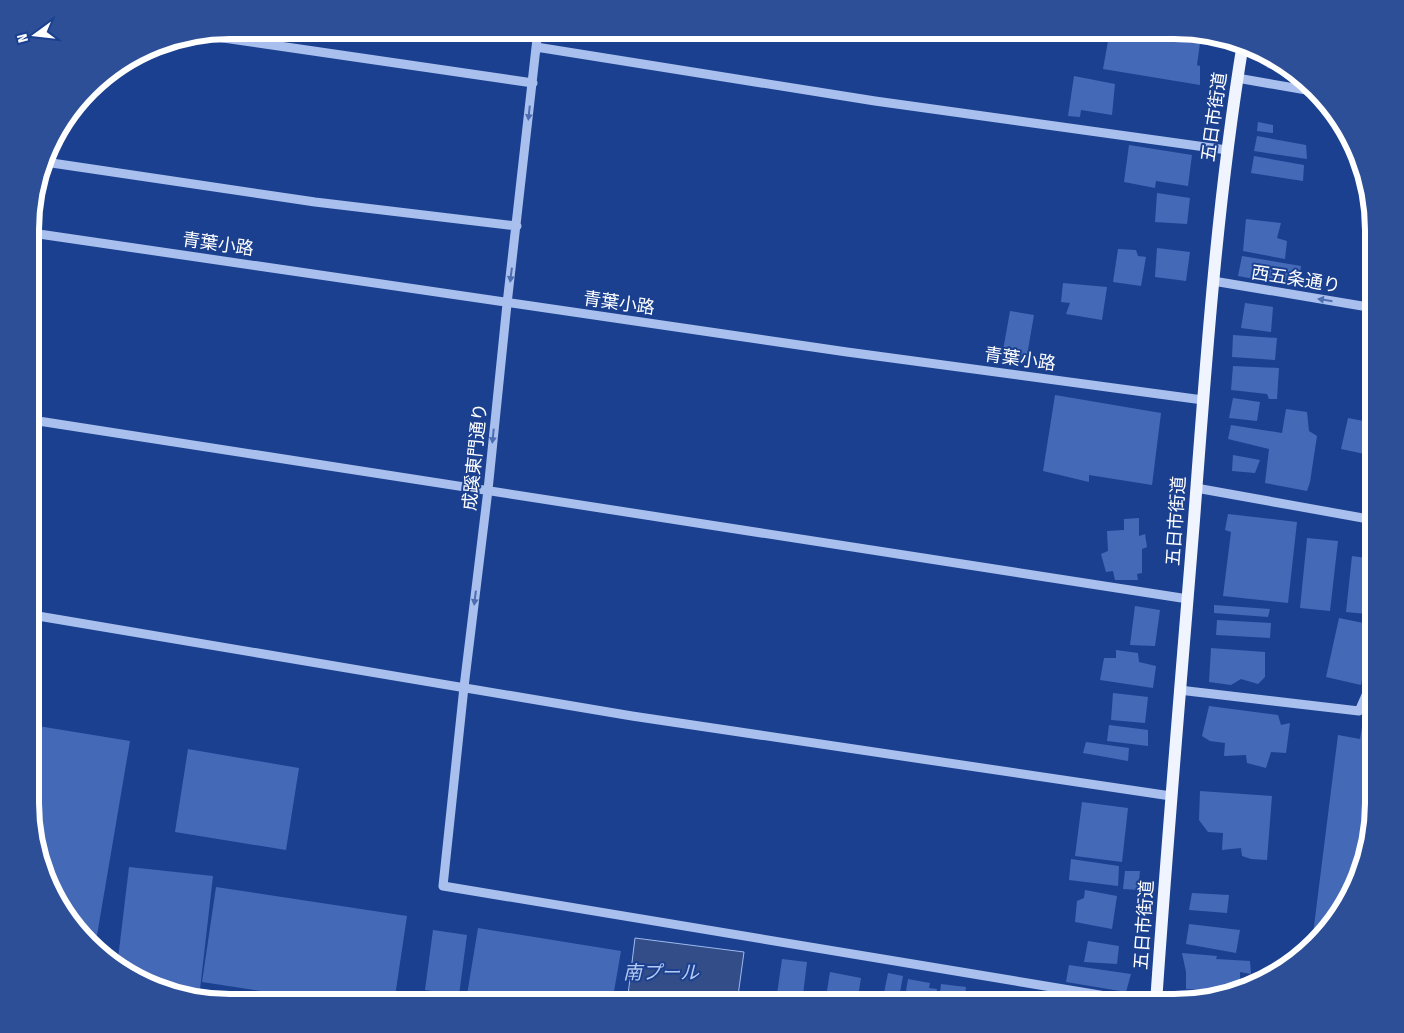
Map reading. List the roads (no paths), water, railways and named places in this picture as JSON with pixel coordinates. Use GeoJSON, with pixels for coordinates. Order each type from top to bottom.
{"type":"FeatureCollection","features":[{"type":"Feature","properties":{"kind":"main road","name":"五日市街道"},"geometry":{"type":"LineString","coordinates":[[1157,994],[1179,690],[1213,281],[1227,150],[1242,51]]}},
{"type":"Feature","properties":{"kind":"street"},"geometry":{"type":"LineString","coordinates":[[230,39],[533,83]]}},
{"type":"Feature","properties":{"kind":"street","name":"成蹊東門通り"},"geometry":{"type":"LineString","coordinates":[[537,39],[443,886],[1094,994]]}},
{"type":"Feature","properties":{"kind":"street"},"geometry":{"type":"LineString","coordinates":[[536,47],[875,101],[1227,150]]}},
{"type":"Feature","properties":{"kind":"street"},"geometry":{"type":"LineString","coordinates":[[1237,78],[1304,90]]}},
{"type":"Feature","properties":{"kind":"street"},"geometry":{"type":"LineString","coordinates":[[51,163],[315,202],[517,226]]}},
{"type":"Feature","properties":{"kind":"street","name":"青葉小路"},"geometry":{"type":"LineString","coordinates":[[39,234],[856,354],[1203,400]]}},
{"type":"Feature","properties":{"kind":"street","name":"西五条通り"},"geometry":{"type":"LineString","coordinates":[[1213,281],[1365,306]]}},
{"type":"Feature","properties":{"kind":"street"},"geometry":{"type":"LineString","coordinates":[[39,421],[1188,599]]}},
{"type":"Feature","properties":{"kind":"street"},"geometry":{"type":"LineString","coordinates":[[1196,488],[1365,518]]}},
{"type":"Feature","properties":{"kind":"street"},"geometry":{"type":"LineString","coordinates":[[39,616],[464,686],[632,716],[1171,796]]}},
{"type":"Feature","properties":{"kind":"street"},"geometry":{"type":"LineString","coordinates":[[1179,690],[1359,711],[1365,697]]}},
{"type":"Feature","properties":{"kind":"water","name":"南プール"},"geometry":{"type":"Polygon","coordinates":[[[635,938],[744,952],[738,994],[628,994],[635,938]]]}}]}
